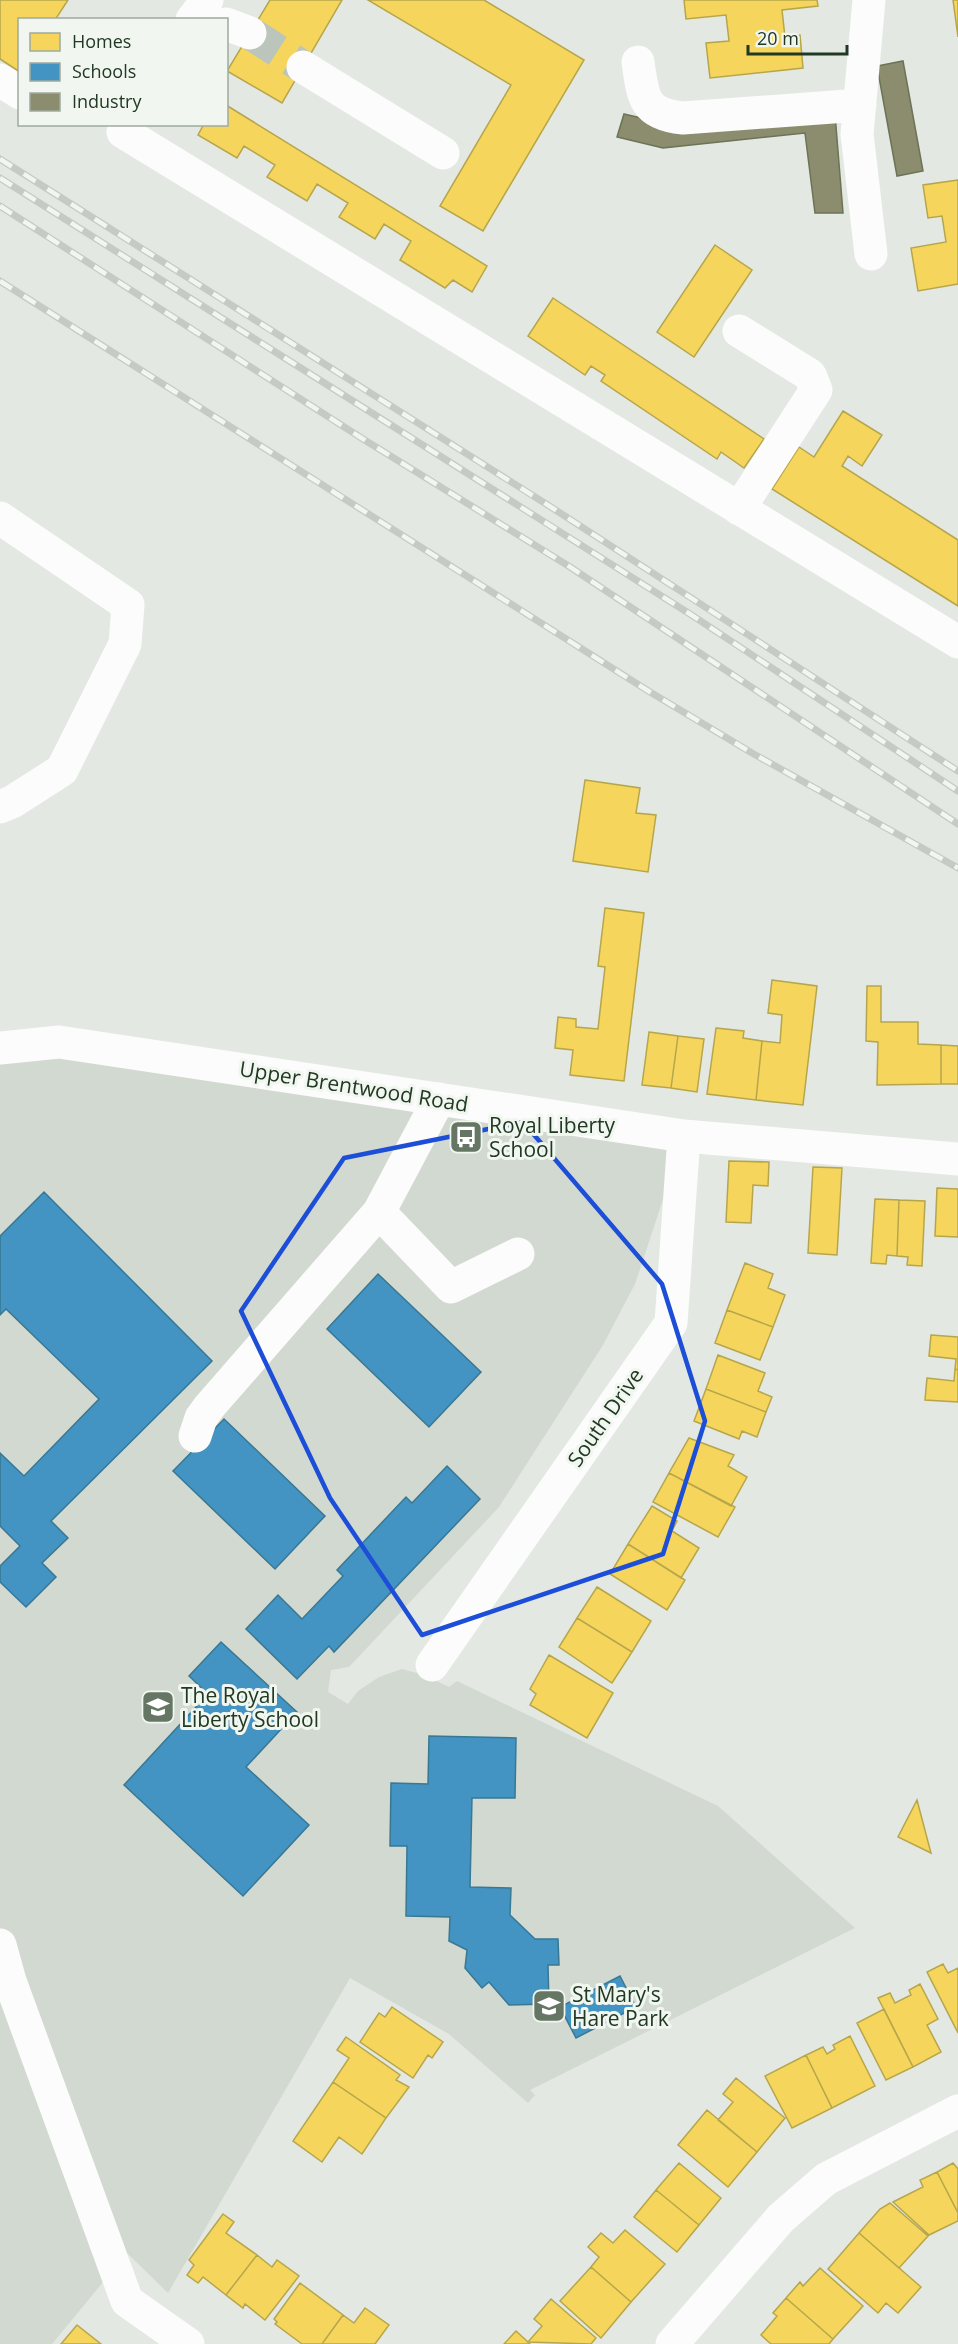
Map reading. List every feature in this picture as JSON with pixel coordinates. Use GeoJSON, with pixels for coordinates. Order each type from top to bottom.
{"type":"FeatureCollection","features":[{"type":"Feature","properties":{"kind":"street"},"geometry":{"type":"LineString","coordinates":[[869,0],[857,135],[871,254]]}},
{"type":"Feature","properties":{"kind":"street"},"geometry":{"type":"LineString","coordinates":[[638,62],[646,102],[654,111],[665,116],[683,118],[860,105]]}},
{"type":"Feature","properties":{"kind":"street"},"geometry":{"type":"LineString","coordinates":[[303,67],[443,153]]}},
{"type":"Feature","properties":{"kind":"street"},"geometry":{"type":"LineString","coordinates":[[0,80],[18,92]]}},
{"type":"Feature","properties":{"kind":"street"},"geometry":{"type":"LineString","coordinates":[[118,127],[958,642]]}},
{"type":"Feature","properties":{"kind":"street"},"geometry":{"type":"LineString","coordinates":[[739,331],[810,375],[816,390],[739,509]]}},
{"type":"Feature","properties":{"kind":"street"},"geometry":{"type":"LineString","coordinates":[[0,518],[128,605],[125,644],[62,770],[12,802],[0,807]]}},
{"type":"Feature","properties":{"kind":"street","name":"Upper Brentwood Road"},"geometry":{"type":"LineString","coordinates":[[0,1048],[59,1042],[684,1136],[958,1159]]}},
{"type":"Feature","properties":{"kind":"street"},"geometry":{"type":"LineString","coordinates":[[195,1436],[201,1418],[208,1407],[379,1212],[439,1099]]}},
{"type":"Feature","properties":{"kind":"street","name":"South Drive"},"geometry":{"type":"LineString","coordinates":[[432,1665],[671,1323],[684,1136]]}},
{"type":"Feature","properties":{"kind":"street"},"geometry":{"type":"LineString","coordinates":[[379,1212],[451,1287],[518,1254]]}},
{"type":"Feature","properties":{"kind":"street"},"geometry":{"type":"LineString","coordinates":[[0,1945],[14,1992],[127,2301],[188,2344]]}},
{"type":"Feature","properties":{"kind":"street"},"geometry":{"type":"LineString","coordinates":[[672,2344],[781,2218],[826,2179],[958,2111]]}},
{"type":"Feature","properties":{"kind":"highlighted area"},"geometry":{"type":"Polygon","coordinates":[[[523,1122],[662,1284],[705,1421],[663,1554],[422,1635],[330,1498],[241,1311],[344,1158],[523,1122]]]}},
{"type":"Feature","properties":{"kind":"shaded area","name":"The Royal Liberty School"},"geometry":{"type":"Polygon","coordinates":[[[0,1048],[684,1136],[635,1284],[603,1345],[499,1507],[349,1667],[331,1670],[328,1692],[348,1704],[358,1691],[379,1677],[402,1669],[424,1675],[449,1687],[457,1681],[718,1806],[855,1928],[530,2090],[535,2095],[528,2103],[449,2034],[350,1978],[168,2293],[127,2253],[52,2344],[0,2344],[0,1048]]]}},
{"type":"Feature","properties":{"kind":"building: Homes"},"geometry":{"type":"Polygon","coordinates":[[[0,0],[68,0],[56,18],[18,18],[18,71],[0,59],[0,0]]]}},
{"type":"Feature","properties":{"kind":"building: Homes"},"geometry":{"type":"Polygon","coordinates":[[[270,0],[342,0],[282,103],[228,72],[270,0]]]}},
{"type":"Feature","properties":{"kind":"building: Homes"},"geometry":{"type":"Polygon","coordinates":[[[368,0],[484,0],[584,60],[483,231],[440,206],[511,85],[368,0]]]}},
{"type":"Feature","properties":{"kind":"building: Homes"},"geometry":{"type":"Polygon","coordinates":[[[684,0],[817,0],[818,6],[782,10],[785,37],[800,35],[803,68],[710,78],[706,43],[729,41],[726,15],[686,19],[684,0]]]}},
{"type":"Feature","properties":{"kind":"building: Homes"},"geometry":{"type":"Polygon","coordinates":[[[953,0],[958,0],[958,37],[953,0]]]}},
{"type":"Feature","properties":{"kind":"building: Homes"},"geometry":{"type":"Polygon","coordinates":[[[228,106],[487,266],[472,292],[453,280],[445,288],[400,260],[411,241],[384,224],[375,239],[339,217],[348,203],[317,184],[307,201],[267,177],[275,165],[244,146],[237,158],[198,135],[203,126],[228,126],[228,106]]]}},
{"type":"Feature","properties":{"kind":"building: Homes"},"geometry":{"type":"Polygon","coordinates":[[[958,180],[958,284],[918,291],[911,248],[946,242],[942,216],[928,218],[923,185],[958,180]]]}},
{"type":"Feature","properties":{"kind":"building: Homes"},"geometry":{"type":"Polygon","coordinates":[[[715,245],[752,270],[694,357],[657,332],[715,245]]]}},
{"type":"Feature","properties":{"kind":"building: Homes"},"geometry":{"type":"Polygon","coordinates":[[[553,298],[764,439],[744,468],[721,452],[717,459],[601,381],[605,375],[591,366],[585,375],[528,336],[553,298]]]}},
{"type":"Feature","properties":{"kind":"building: Homes"},"geometry":{"type":"Polygon","coordinates":[[[843,411],[882,435],[862,466],[848,456],[842,466],[958,540],[958,606],[772,489],[799,447],[814,457],[843,411]]]}},
{"type":"Feature","properties":{"kind":"building: Homes"},"geometry":{"type":"Polygon","coordinates":[[[585,780],[640,788],[636,813],[656,815],[648,872],[573,861],[585,780]]]}},
{"type":"Feature","properties":{"kind":"building: Homes"},"geometry":{"type":"Polygon","coordinates":[[[605,908],[644,913],[624,1081],[570,1075],[573,1050],[555,1048],[558,1017],[576,1019],[576,1027],[598,1029],[605,967],[598,966],[605,908]]]}},
{"type":"Feature","properties":{"kind":"building: Homes"},"geometry":{"type":"Polygon","coordinates":[[[772,980],[817,986],[803,1105],[756,1100],[762,1041],[780,1043],[782,1015],[768,1013],[772,980]]]}},
{"type":"Feature","properties":{"kind":"building: Homes"},"geometry":{"type":"Polygon","coordinates":[[[867,986],[881,986],[881,1022],[918,1022],[918,1044],[941,1045],[941,1084],[877,1085],[878,1042],[866,1041],[867,986]]]}},
{"type":"Feature","properties":{"kind":"building: Homes"},"geometry":{"type":"Polygon","coordinates":[[[716,1028],[744,1031],[743,1038],[762,1041],[756,1100],[707,1094],[716,1028]]]}},
{"type":"Feature","properties":{"kind":"building: Homes"},"geometry":{"type":"Polygon","coordinates":[[[649,1032],[678,1036],[671,1088],[642,1085],[649,1032]]]}},
{"type":"Feature","properties":{"kind":"building: Homes"},"geometry":{"type":"Polygon","coordinates":[[[678,1036],[704,1039],[697,1092],[671,1088],[678,1036]]]}},
{"type":"Feature","properties":{"kind":"building: Homes"},"geometry":{"type":"Polygon","coordinates":[[[941,1045],[958,1046],[958,1084],[941,1084],[941,1045]]]}},
{"type":"Feature","properties":{"kind":"building: Homes"},"geometry":{"type":"Polygon","coordinates":[[[729,1161],[769,1162],[768,1186],[753,1185],[751,1223],[726,1222],[729,1161]]]}},
{"type":"Feature","properties":{"kind":"building: Homes"},"geometry":{"type":"Polygon","coordinates":[[[813,1167],[842,1168],[837,1255],[808,1253],[813,1167]]]}},
{"type":"Feature","properties":{"kind":"building: Homes"},"geometry":{"type":"Polygon","coordinates":[[[937,1188],[958,1189],[958,1237],[935,1236],[937,1188]]]}},
{"type":"Feature","properties":{"kind":"building: Homes"},"geometry":{"type":"Polygon","coordinates":[[[875,1199],[899,1200],[897,1256],[887,1255],[886,1264],[871,1263],[875,1199]]]}},
{"type":"Feature","properties":{"kind":"building: Homes"},"geometry":{"type":"Polygon","coordinates":[[[899,1200],[925,1201],[922,1266],[907,1265],[908,1257],[897,1256],[899,1200]]]}},
{"type":"Feature","properties":{"kind":"building: Homes"},"geometry":{"type":"Polygon","coordinates":[[[745,1263],[773,1274],[768,1288],[785,1295],[773,1327],[727,1310],[745,1263]]]}},
{"type":"Feature","properties":{"kind":"building: Homes"},"geometry":{"type":"Polygon","coordinates":[[[727,1310],[773,1327],[760,1360],[715,1343],[727,1310]]]}},
{"type":"Feature","properties":{"kind":"building: Homes"},"geometry":{"type":"Polygon","coordinates":[[[931,1335],[958,1337],[958,1370],[955,1369],[956,1359],[929,1356],[931,1335]]]}},
{"type":"Feature","properties":{"kind":"building: Homes"},"geometry":{"type":"Polygon","coordinates":[[[718,1355],[765,1373],[758,1391],[772,1397],[766,1412],[706,1389],[718,1355]]]}},
{"type":"Feature","properties":{"kind":"building: Homes"},"geometry":{"type":"Polygon","coordinates":[[[955,1369],[958,1370],[958,1402],[925,1400],[927,1378],[954,1381],[955,1369]]]}},
{"type":"Feature","properties":{"kind":"building: Homes"},"geometry":{"type":"Polygon","coordinates":[[[706,1389],[766,1412],[757,1437],[742,1431],[739,1439],[694,1421],[706,1389]]]}},
{"type":"Feature","properties":{"kind":"building: Homes"},"geometry":{"type":"Polygon","coordinates":[[[689,1438],[734,1455],[728,1466],[747,1477],[731,1506],[669,1473],[689,1438]]]}},
{"type":"Feature","properties":{"kind":"building: Homes"},"geometry":{"type":"Polygon","coordinates":[[[669,1473],[735,1507],[718,1537],[653,1502],[669,1473]]]}},
{"type":"Feature","properties":{"kind":"building: Homes"},"geometry":{"type":"Polygon","coordinates":[[[652,1506],[677,1521],[672,1531],[699,1548],[681,1578],[628,1544],[652,1506]]]}},
{"type":"Feature","properties":{"kind":"building: Homes"},"geometry":{"type":"Polygon","coordinates":[[[628,1544],[685,1580],[667,1610],[610,1574],[628,1544]]]}},
{"type":"Feature","properties":{"kind":"building: Homes"},"geometry":{"type":"Polygon","coordinates":[[[597,1587],[651,1621],[632,1652],[577,1618],[597,1587]]]}},
{"type":"Feature","properties":{"kind":"building: Homes"},"geometry":{"type":"Polygon","coordinates":[[[577,1618],[632,1652],[612,1683],[559,1647],[577,1618]]]}},
{"type":"Feature","properties":{"kind":"building: Homes"},"geometry":{"type":"Polygon","coordinates":[[[549,1655],[613,1693],[587,1738],[530,1705],[536,1694],[530,1689],[549,1655]]]}},
{"type":"Feature","properties":{"kind":"building: Homes"},"geometry":{"type":"Polygon","coordinates":[[[917,1800],[931,1853],[898,1837],[917,1800]]]}},
{"type":"Feature","properties":{"kind":"building: Homes"},"geometry":{"type":"Polygon","coordinates":[[[943,1964],[948,1973],[958,1968],[958,2033],[927,1972],[943,1964]]]}},
{"type":"Feature","properties":{"kind":"building: Homes"},"geometry":{"type":"Polygon","coordinates":[[[920,1984],[938,2019],[927,2025],[941,2052],[913,2067],[878,1998],[890,1993],[895,2003],[911,1995],[909,1990],[920,1984]]]}},
{"type":"Feature","properties":{"kind":"building: Homes"},"geometry":{"type":"Polygon","coordinates":[[[392,2007],[443,2042],[432,2058],[428,2055],[413,2078],[360,2042],[379,2013],[385,2017],[392,2007]]]}},
{"type":"Feature","properties":{"kind":"building: Homes"},"geometry":{"type":"Polygon","coordinates":[[[884,2009],[913,2067],[886,2080],[857,2023],[884,2009]]]}},
{"type":"Feature","properties":{"kind":"building: Homes"},"geometry":{"type":"Polygon","coordinates":[[[850,2036],[875,2086],[832,2108],[806,2055],[823,2047],[827,2054],[835,2049],[833,2045],[850,2036]]]}},
{"type":"Feature","properties":{"kind":"building: Homes"},"geometry":{"type":"Polygon","coordinates":[[[346,2037],[400,2075],[396,2080],[409,2087],[386,2118],[333,2082],[349,2058],[337,2050],[346,2037]]]}},
{"type":"Feature","properties":{"kind":"building: Homes"},"geometry":{"type":"Polygon","coordinates":[[[806,2055],[832,2108],[792,2128],[765,2076],[806,2055]]]}},
{"type":"Feature","properties":{"kind":"building: Homes"},"geometry":{"type":"Polygon","coordinates":[[[736,2078],[785,2118],[757,2152],[718,2120],[733,2102],[723,2094],[736,2078]]]}},
{"type":"Feature","properties":{"kind":"building: Homes"},"geometry":{"type":"Polygon","coordinates":[[[333,2082],[386,2118],[362,2154],[339,2137],[322,2162],[293,2141],[333,2082]]]}},
{"type":"Feature","properties":{"kind":"building: Homes"},"geometry":{"type":"Polygon","coordinates":[[[707,2110],[757,2152],[728,2187],[678,2145],[707,2110]]]}},
{"type":"Feature","properties":{"kind":"building: Homes"},"geometry":{"type":"Polygon","coordinates":[[[679,2163],[721,2198],[699,2225],[656,2190],[679,2163]]]}},
{"type":"Feature","properties":{"kind":"building: Homes"},"geometry":{"type":"Polygon","coordinates":[[[953,2163],[958,2169],[958,2213],[937,2172],[953,2163]]]}},
{"type":"Feature","properties":{"kind":"building: Homes"},"geometry":{"type":"Polygon","coordinates":[[[937,2172],[958,2213],[958,2221],[929,2235],[893,2202],[923,2187],[920,2180],[937,2172]]]}},
{"type":"Feature","properties":{"kind":"building: Homes"},"geometry":{"type":"Polygon","coordinates":[[[656,2190],[699,2225],[677,2252],[634,2217],[656,2190]]]}},
{"type":"Feature","properties":{"kind":"building: Homes"},"geometry":{"type":"Polygon","coordinates":[[[890,2203],[928,2236],[899,2268],[859,2233],[880,2209],[890,2203]]]}},
{"type":"Feature","properties":{"kind":"building: Homes"},"geometry":{"type":"Polygon","coordinates":[[[223,2214],[234,2222],[226,2233],[257,2255],[226,2295],[203,2277],[198,2283],[187,2275],[194,2265],[189,2260],[223,2214]]]}},
{"type":"Feature","properties":{"kind":"building: Homes"},"geometry":{"type":"Polygon","coordinates":[[[625,2230],[665,2264],[631,2302],[591,2267],[599,2257],[588,2247],[601,2233],[613,2243],[625,2230]]]}},
{"type":"Feature","properties":{"kind":"building: Homes"},"geometry":{"type":"Polygon","coordinates":[[[859,2233],[921,2287],[898,2313],[886,2303],[878,2313],[828,2269],[859,2233]]]}},
{"type":"Feature","properties":{"kind":"building: Homes"},"geometry":{"type":"Polygon","coordinates":[[[257,2255],[272,2267],[277,2260],[299,2276],[265,2320],[245,2304],[243,2308],[226,2295],[257,2255]]]}},
{"type":"Feature","properties":{"kind":"building: Homes"},"geometry":{"type":"Polygon","coordinates":[[[591,2267],[631,2302],[601,2338],[560,2301],[591,2267]]]}},
{"type":"Feature","properties":{"kind":"building: Homes"},"geometry":{"type":"Polygon","coordinates":[[[820,2268],[863,2306],[833,2339],[786,2298],[800,2282],[803,2286],[820,2268]]]}},
{"type":"Feature","properties":{"kind":"building: Homes"},"geometry":{"type":"Polygon","coordinates":[[[300,2283],[343,2315],[322,2344],[302,2344],[275,2324],[277,2322],[274,2319],[300,2283]]]}},
{"type":"Feature","properties":{"kind":"building: Homes"},"geometry":{"type":"Polygon","coordinates":[[[786,2298],[833,2339],[829,2344],[771,2344],[761,2335],[777,2316],[773,2313],[786,2298]]]}},
{"type":"Feature","properties":{"kind":"building: Homes"},"geometry":{"type":"Polygon","coordinates":[[[551,2299],[596,2338],[591,2344],[528,2342],[542,2326],[534,2319],[551,2299]]]}},
{"type":"Feature","properties":{"kind":"building: Homes"},"geometry":{"type":"Polygon","coordinates":[[[365,2308],[389,2325],[375,2344],[322,2344],[343,2315],[354,2323],[365,2308]]]}},
{"type":"Feature","properties":{"kind":"building: Homes"},"geometry":{"type":"Polygon","coordinates":[[[77,2325],[101,2344],[61,2344],[77,2325]]]}},
{"type":"Feature","properties":{"kind":"building: Homes"},"geometry":{"type":"Polygon","coordinates":[[[516,2331],[528,2342],[530,2344],[504,2344],[516,2331]]]}},
{"type":"Feature","properties":{"kind":"building: Schools"},"geometry":{"type":"Polygon","coordinates":[[[44,1192],[212,1361],[51,1521],[68,1538],[42,1563],[56,1577],[26,1607],[0,1582],[0,1566],[20,1546],[0,1526],[0,1453],[24,1476],[99,1399],[6,1309],[0,1315],[0,1236],[44,1192]]]}},
{"type":"Feature","properties":{"kind":"building: Schools"},"geometry":{"type":"Polygon","coordinates":[[[378,1274],[481,1372],[429,1427],[327,1329],[378,1274]]]}},
{"type":"Feature","properties":{"kind":"building: Schools"},"geometry":{"type":"Polygon","coordinates":[[[224,1419],[325,1516],[275,1569],[173,1471],[224,1419]]]}},
{"type":"Feature","properties":{"kind":"building: Schools"},"geometry":{"type":"Polygon","coordinates":[[[447,1466],[480,1499],[334,1652],[329,1646],[297,1679],[246,1629],[278,1595],[302,1619],[343,1576],[337,1570],[406,1497],[412,1503],[447,1466]]]}},
{"type":"Feature","properties":{"kind":"building: Schools"},"geometry":{"type":"Polygon","coordinates":[[[221,1642],[297,1712],[246,1767],[309,1825],[243,1896],[124,1785],[208,1694],[189,1676],[221,1642]]]}},
{"type":"Feature","properties":{"kind":"building: Schools"},"geometry":{"type":"Polygon","coordinates":[[[429,1736],[516,1738],[515,1798],[472,1798],[470,1887],[511,1888],[510,1915],[535,1939],[558,1939],[559,1965],[548,1965],[549,2004],[509,2005],[489,1982],[482,1988],[465,1968],[467,1950],[449,1941],[450,1917],[406,1916],[407,1846],[390,1846],[391,1783],[428,1784],[429,1736]]]}},
{"type":"Feature","properties":{"kind":"building: Schools"},"geometry":{"type":"Polygon","coordinates":[[[620,1976],[636,2007],[576,2038],[560,2007],[620,1976]]]}},
{"type":"Feature","properties":{"kind":"building: Industry"},"geometry":{"type":"Polygon","coordinates":[[[903,61],[923,171],[897,176],[877,66],[903,61]]]}},
{"type":"Feature","properties":{"kind":"building: Industry"},"geometry":{"type":"Polygon","coordinates":[[[624,114],[663,123],[835,114],[843,213],[815,213],[805,133],[663,148],[617,137],[624,114]]]}},
{"type":"Feature","properties":{"kind":"tunnel"},"geometry":{"type":"LineString","coordinates":[[250,33],[303,67]]}},
{"type":"Feature","properties":{"kind":"railway"},"geometry":{"type":"LineString","coordinates":[[0,159],[554,509],[958,771]]}},
{"type":"Feature","properties":{"kind":"railway"},"geometry":{"type":"LineString","coordinates":[[0,178],[690,614],[958,791]]}},
{"type":"Feature","properties":{"kind":"railway"},"geometry":{"type":"LineString","coordinates":[[0,206],[363,439],[567,565],[958,824]]}},
{"type":"Feature","properties":{"kind":"railway"},"geometry":{"type":"LineString","coordinates":[[0,281],[650,692],[752,753],[958,868]]}},
{"type":"Feature","properties":{"kind":"place","name":"Royal Liberty School"},"geometry":{"type":"Point","coordinates":[466,1137]}},
{"type":"Feature","properties":{"kind":"place","name":"The Royal Liberty School"},"geometry":{"type":"Point","coordinates":[158,1707]}},
{"type":"Feature","properties":{"kind":"place","name":"St Mary's Hare Park"},"geometry":{"type":"Point","coordinates":[549,2006]}}]}
